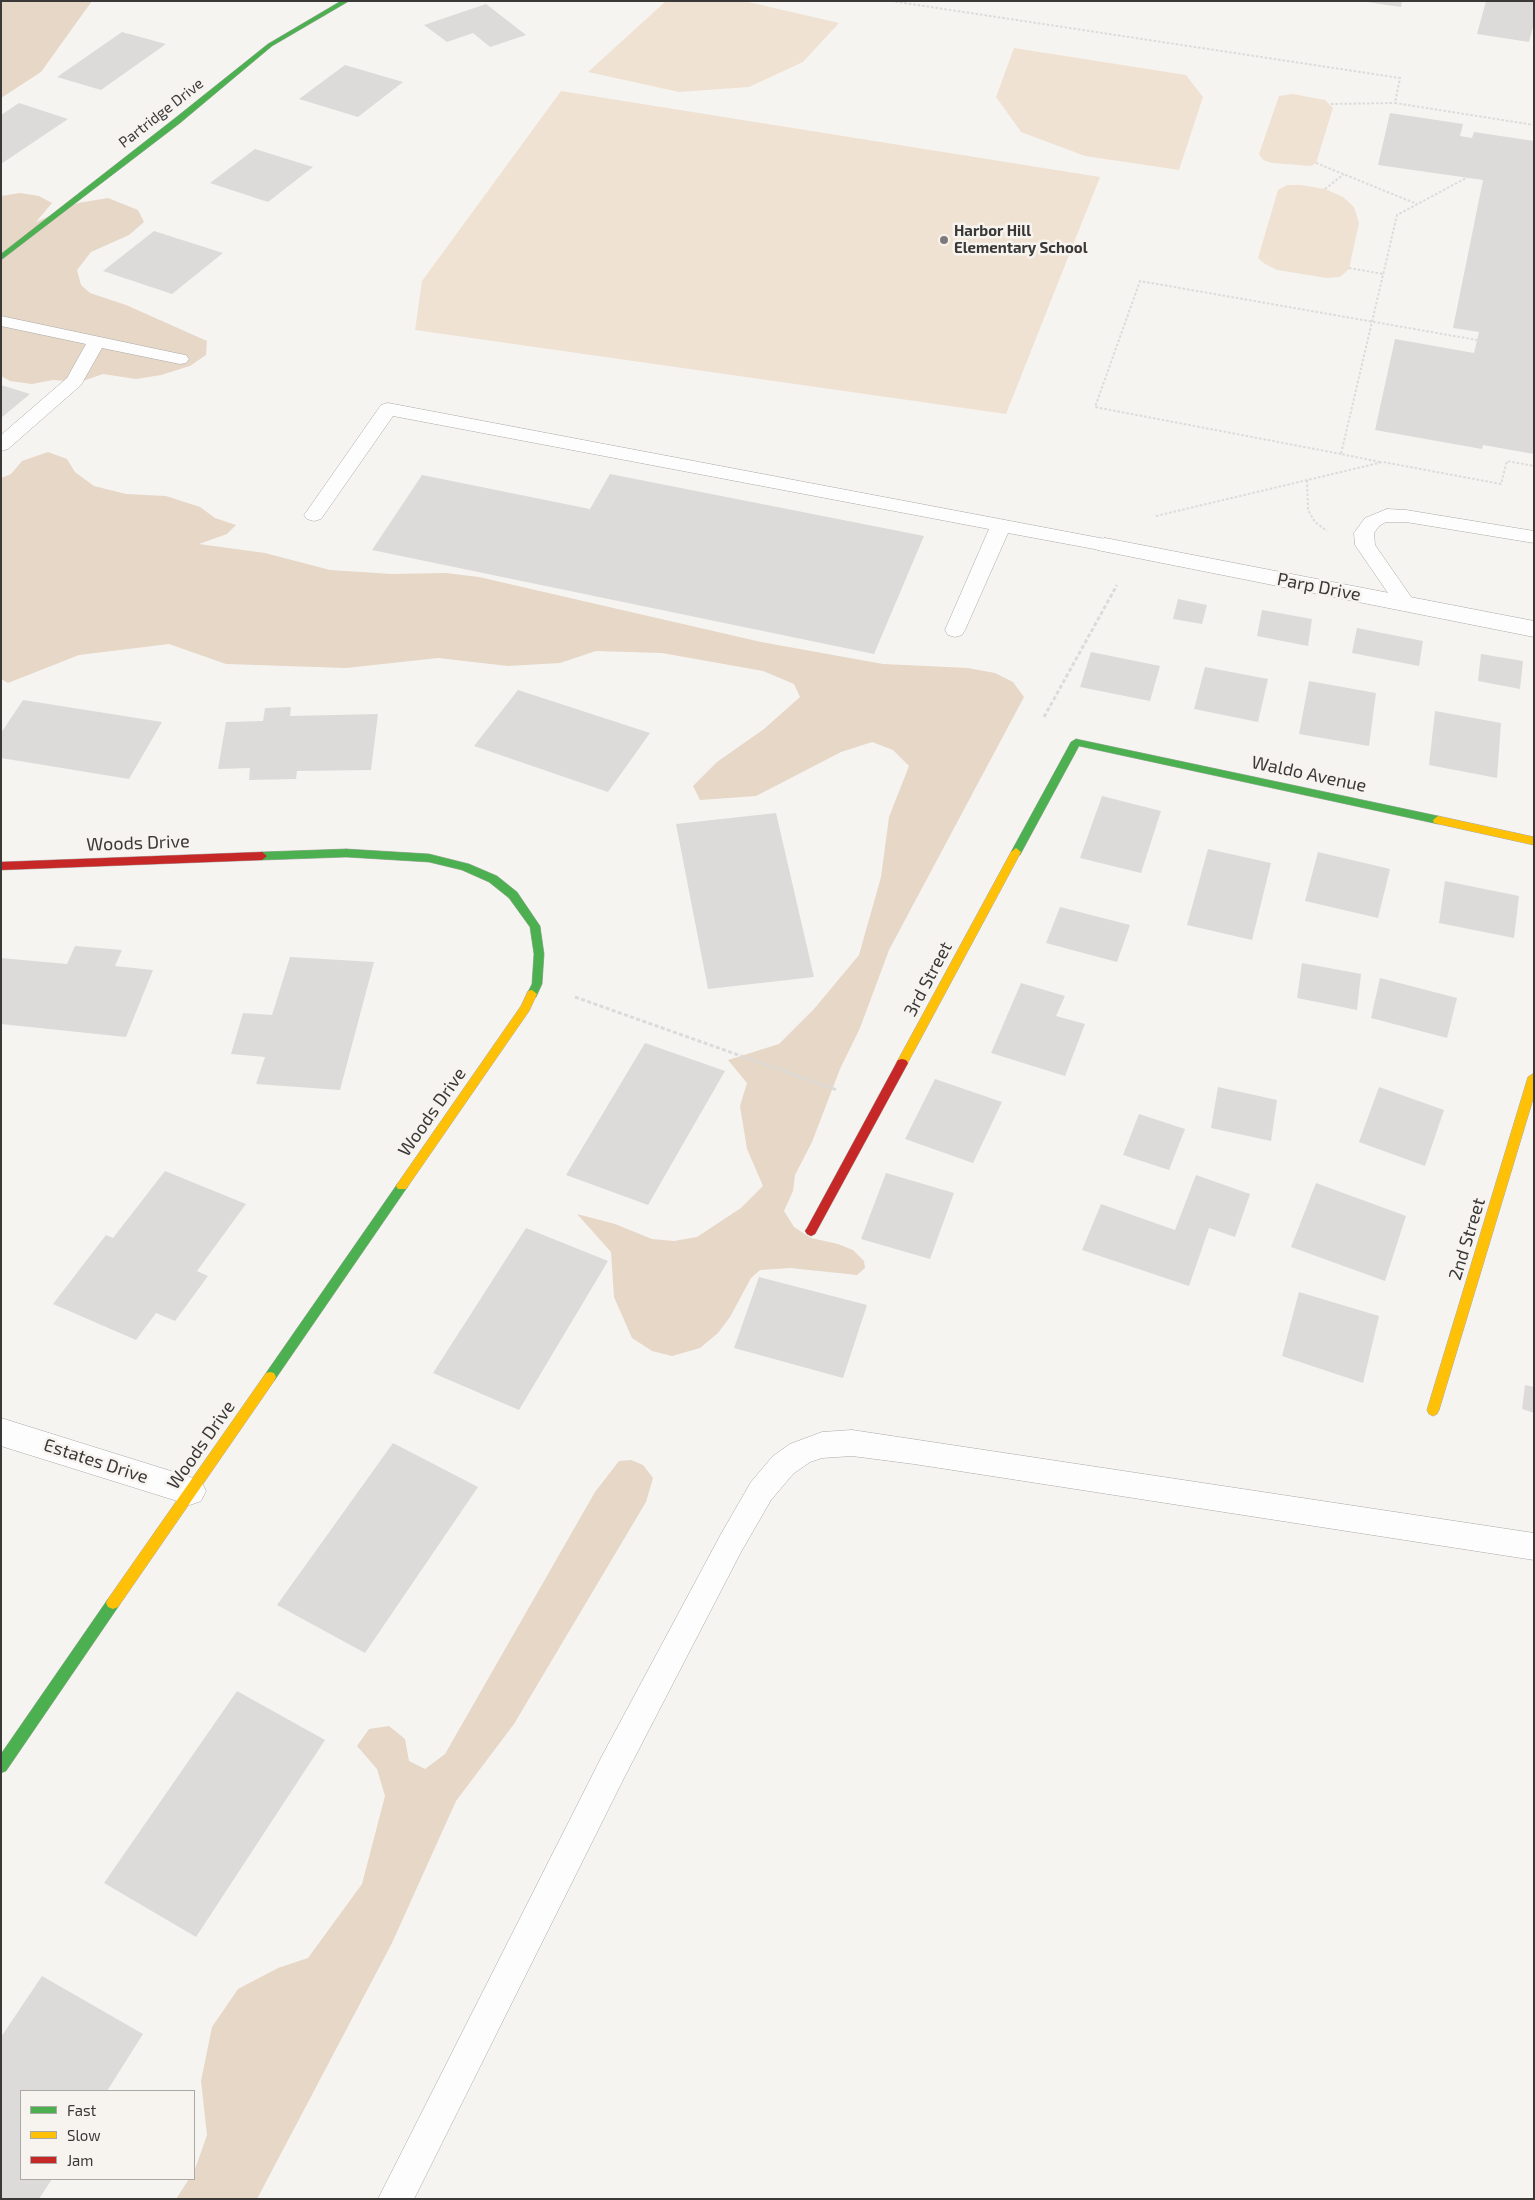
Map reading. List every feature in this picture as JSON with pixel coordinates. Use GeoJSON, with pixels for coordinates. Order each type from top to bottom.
{"type":"FeatureCollection","features":[{"type":"Feature","properties":{"kind":"street","name":"Partridge Drive"},"geometry":{"type":"LineString","coordinates":[[1,258],[177,121],[270,45],[346,1]]}},
{"type":"Feature","properties":{"kind":"street","name":"Parp Drive"},"geometry":{"type":"LineString","coordinates":[[1105,545],[1534,629]]}},
{"type":"Feature","properties":{"kind":"street","name":"Waldo Avenue"},"geometry":{"type":"LineString","coordinates":[[1076,742],[1534,841]]}},
{"type":"Feature","properties":{"kind":"street","name":"3rd Street"},"geometry":{"type":"LineString","coordinates":[[811,1231],[1076,742]]}},
{"type":"Feature","properties":{"kind":"street","name":"Woods Drive"},"geometry":{"type":"LineString","coordinates":[[1,866],[346,853],[430,858],[446,861],[493,879],[513,895],[535,926],[539,954],[537,984],[519,1016],[1,1766]]}},
{"type":"Feature","properties":{"kind":"street","name":"2nd Street"},"geometry":{"type":"LineString","coordinates":[[1433,1410],[1534,1077]]}},
{"type":"Feature","properties":{"kind":"street","name":"Estates Drive"},"geometry":{"type":"LineString","coordinates":[[1,1432],[190,1491]]}},
{"type":"Feature","properties":{"kind":"lane"},"geometry":{"type":"LineString","coordinates":[[1,321],[180,359]]}},
{"type":"Feature","properties":{"kind":"lane"},"geometry":{"type":"LineString","coordinates":[[1,445],[74,382],[97,341]]}},
{"type":"Feature","properties":{"kind":"lane"},"geometry":{"type":"LineString","coordinates":[[314,515],[388,409],[1105,545]]}},
{"type":"Feature","properties":{"kind":"lane"},"geometry":{"type":"LineString","coordinates":[[1406,604],[1365,545],[1364,533],[1372,522],[1378,518],[1387,515],[1406,516],[1534,537]]}},
{"type":"Feature","properties":{"kind":"lane"},"geometry":{"type":"LineString","coordinates":[[955,630],[1001,525]]}},
{"type":"Feature","properties":{"kind":"lane"},"geometry":{"type":"LineString","coordinates":[[395,2199],[604,1784],[731,1543],[761,1491],[783,1465],[800,1453],[822,1445],[852,1443],[1534,1547]]}},
{"type":"Feature","properties":{"kind":"path"},"geometry":{"type":"LineString","coordinates":[[891,1],[1400,78],[1395,103]]}},
{"type":"Feature","properties":{"kind":"path"},"geometry":{"type":"LineString","coordinates":[[1331,104],[1395,103],[1534,125]]}},
{"type":"Feature","properties":{"kind":"path"},"geometry":{"type":"LineString","coordinates":[[1316,163],[1418,204]]}},
{"type":"Feature","properties":{"kind":"path"},"geometry":{"type":"LineString","coordinates":[[1325,189],[1344,174]]}},
{"type":"Feature","properties":{"kind":"path"},"geometry":{"type":"LineString","coordinates":[[1342,454],[1396,215],[1468,178]]}},
{"type":"Feature","properties":{"kind":"path"},"geometry":{"type":"LineString","coordinates":[[1349,268],[1383,274]]}},
{"type":"Feature","properties":{"kind":"path"},"geometry":{"type":"LineString","coordinates":[[1477,340],[1140,281],[1095,407],[1501,484],[1507,461],[1534,466]]}},
{"type":"Feature","properties":{"kind":"path"},"geometry":{"type":"LineString","coordinates":[[1155,516],[1383,462]]}},
{"type":"Feature","properties":{"kind":"path"},"geometry":{"type":"LineString","coordinates":[[1306,480],[1308,510],[1320,526],[1332,534]]}},
{"type":"Feature","properties":{"kind":"path"},"geometry":{"type":"LineString","coordinates":[[1040,725],[1120,578]]}},
{"type":"Feature","properties":{"kind":"path"},"geometry":{"type":"LineString","coordinates":[[537,984],[837,1091],[842,1082]]}},
{"type":"Feature","properties":{"kind":"shaded area"},"geometry":{"type":"Polygon","coordinates":[[[1,1],[92,1],[41,72],[1,98],[1,1]]]}},
{"type":"Feature","properties":{"kind":"shaded area"},"geometry":{"type":"Polygon","coordinates":[[[666,1],[744,1],[839,23],[803,62],[749,87],[679,92],[588,72],[666,1]]]}},
{"type":"Feature","properties":{"kind":"shaded area"},"geometry":{"type":"Polygon","coordinates":[[[1014,48],[1186,75],[1203,97],[1179,170],[1085,156],[1021,132],[996,97],[1014,48]]]}},
{"type":"Feature","properties":{"kind":"shaded area"},"geometry":{"type":"Polygon","coordinates":[[[561,91],[1100,177],[1006,414],[415,330],[422,281],[561,91]]]}},
{"type":"Feature","properties":{"kind":"shaded area"},"geometry":{"type":"Polygon","coordinates":[[[1293,94],[1325,100],[1333,108],[1316,163],[1311,166],[1272,163],[1263,160],[1259,154],[1279,96],[1293,94]]]}},
{"type":"Feature","properties":{"kind":"shaded area"},"geometry":{"type":"Polygon","coordinates":[[[1287,185],[1325,189],[1343,197],[1354,207],[1359,223],[1349,269],[1340,277],[1327,278],[1277,270],[1258,258],[1278,190],[1287,185]]]}},
{"type":"Feature","properties":{"kind":"shaded area"},"geometry":{"type":"Polygon","coordinates":[[[20,193],[39,196],[52,203],[36,222],[78,203],[108,198],[138,210],[144,222],[129,235],[91,252],[77,270],[81,285],[90,293],[126,305],[207,341],[206,355],[190,366],[161,375],[136,379],[103,374],[80,382],[53,380],[32,384],[10,381],[1,376],[1,196],[20,193]]]}},
{"type":"Feature","properties":{"kind":"shaded area"},"geometry":{"type":"Polygon","coordinates":[[[48,452],[67,459],[75,472],[94,486],[126,494],[166,496],[200,507],[215,518],[236,525],[227,534],[199,544],[265,553],[330,570],[392,574],[446,573],[479,577],[761,642],[883,664],[968,668],[995,673],[1013,682],[1024,697],[889,950],[860,1028],[840,1069],[812,1142],[795,1175],[793,1191],[784,1211],[794,1227],[811,1238],[838,1244],[853,1250],[864,1261],[865,1268],[857,1275],[790,1268],[760,1270],[751,1278],[730,1317],[718,1333],[700,1348],[672,1356],[652,1351],[632,1338],[614,1297],[611,1252],[577,1214],[615,1224],[652,1239],[674,1241],[697,1237],[741,1208],[763,1186],[747,1149],[740,1106],[747,1083],[728,1060],[779,1044],[814,1009],[859,955],[881,877],[889,817],[909,766],[893,750],[872,742],[841,752],[756,796],[700,800],[693,786],[717,762],[764,729],[800,697],[794,684],[763,671],[662,653],[596,651],[560,663],[508,666],[438,658],[346,668],[226,664],[169,644],[79,655],[8,683],[1,679],[1,478],[11,474],[22,461],[48,452]]]}},
{"type":"Feature","properties":{"kind":"shaded area"},"geometry":{"type":"Polygon","coordinates":[[[631,1460],[643,1465],[653,1478],[646,1502],[514,1724],[456,1801],[392,1943],[257,2199],[176,2199],[188,2180],[195,2180],[195,2169],[207,2135],[201,2081],[212,2027],[238,1989],[278,1968],[308,1958],[362,1884],[385,1796],[377,1769],[357,1746],[369,1729],[389,1726],[405,1739],[409,1761],[425,1769],[445,1754],[595,1492],[619,1461],[631,1460]]]}},
{"type":"Feature","properties":{"kind":"building"},"geometry":{"type":"Polygon","coordinates":[[[1360,1],[1402,1],[1401,7],[1360,1]]]}},
{"type":"Feature","properties":{"kind":"building"},"geometry":{"type":"Polygon","coordinates":[[[1486,1],[1534,1],[1534,23],[1529,42],[1477,34],[1486,1]]]}},
{"type":"Feature","properties":{"kind":"building"},"geometry":{"type":"Polygon","coordinates":[[[486,4],[526,35],[490,47],[473,33],[447,42],[424,25],[486,4]]]}},
{"type":"Feature","properties":{"kind":"building"},"geometry":{"type":"Polygon","coordinates":[[[122,32],[166,44],[101,90],[57,77],[122,32]]]}},
{"type":"Feature","properties":{"kind":"building"},"geometry":{"type":"Polygon","coordinates":[[[345,65],[403,82],[358,117],[299,99],[345,65]]]}},
{"type":"Feature","properties":{"kind":"building"},"geometry":{"type":"Polygon","coordinates":[[[19,103],[68,119],[1,164],[1,115],[19,103]]]}},
{"type":"Feature","properties":{"kind":"building"},"geometry":{"type":"Polygon","coordinates":[[[1390,113],[1463,124],[1460,136],[1472,138],[1474,132],[1534,141],[1534,454],[1483,445],[1482,449],[1375,430],[1395,339],[1474,353],[1479,332],[1453,328],[1483,180],[1378,165],[1390,113]]]}},
{"type":"Feature","properties":{"kind":"building"},"geometry":{"type":"Polygon","coordinates":[[[255,149],[313,167],[268,202],[210,183],[255,149]]]}},
{"type":"Feature","properties":{"kind":"building"},"geometry":{"type":"Polygon","coordinates":[[[154,231],[223,253],[172,294],[103,271],[154,231]]]}},
{"type":"Feature","properties":{"kind":"building"},"geometry":{"type":"Polygon","coordinates":[[[1,385],[30,394],[1,418],[1,385]]]}},
{"type":"Feature","properties":{"kind":"building"},"geometry":{"type":"Polygon","coordinates":[[[610,474],[924,536],[874,654],[372,550],[422,475],[590,509],[610,474]]]}},
{"type":"Feature","properties":{"kind":"building"},"geometry":{"type":"Polygon","coordinates":[[[1178,599],[1207,605],[1202,624],[1173,619],[1178,599]]]}},
{"type":"Feature","properties":{"kind":"building"},"geometry":{"type":"Polygon","coordinates":[[[1262,610],[1312,619],[1308,646],[1257,636],[1262,610]]]}},
{"type":"Feature","properties":{"kind":"building"},"geometry":{"type":"Polygon","coordinates":[[[1357,628],[1423,641],[1419,666],[1352,653],[1357,628]]]}},
{"type":"Feature","properties":{"kind":"building"},"geometry":{"type":"Polygon","coordinates":[[[1091,652],[1160,666],[1150,701],[1080,687],[1091,652]]]}},
{"type":"Feature","properties":{"kind":"building"},"geometry":{"type":"Polygon","coordinates":[[[1481,654],[1523,661],[1520,689],[1478,681],[1481,654]]]}},
{"type":"Feature","properties":{"kind":"building"},"geometry":{"type":"Polygon","coordinates":[[[1205,667],[1268,679],[1258,722],[1194,709],[1205,667]]]}},
{"type":"Feature","properties":{"kind":"building"},"geometry":{"type":"Polygon","coordinates":[[[1309,681],[1376,693],[1369,746],[1299,734],[1309,681]]]}},
{"type":"Feature","properties":{"kind":"building"},"geometry":{"type":"Polygon","coordinates":[[[518,690],[650,733],[608,792],[474,746],[518,690]]]}},
{"type":"Feature","properties":{"kind":"building"},"geometry":{"type":"Polygon","coordinates":[[[23,700],[162,722],[129,779],[1,758],[1,733],[23,700]]]}},
{"type":"Feature","properties":{"kind":"building"},"geometry":{"type":"Polygon","coordinates":[[[291,707],[290,716],[378,714],[371,770],[297,771],[296,779],[249,780],[250,768],[218,769],[226,722],[263,721],[265,708],[291,707]]]}},
{"type":"Feature","properties":{"kind":"building"},"geometry":{"type":"Polygon","coordinates":[[[1435,711],[1501,723],[1497,778],[1429,765],[1435,711]]]}},
{"type":"Feature","properties":{"kind":"building"},"geometry":{"type":"Polygon","coordinates":[[[1102,796],[1161,811],[1141,873],[1080,858],[1102,796]]]}},
{"type":"Feature","properties":{"kind":"building"},"geometry":{"type":"Polygon","coordinates":[[[776,813],[814,977],[708,989],[676,824],[776,813]]]}},
{"type":"Feature","properties":{"kind":"building"},"geometry":{"type":"Polygon","coordinates":[[[1208,849],[1271,863],[1252,940],[1187,925],[1208,849]]]}},
{"type":"Feature","properties":{"kind":"building"},"geometry":{"type":"Polygon","coordinates":[[[1318,852],[1390,869],[1378,918],[1305,901],[1318,852]]]}},
{"type":"Feature","properties":{"kind":"building"},"geometry":{"type":"Polygon","coordinates":[[[1445,881],[1519,896],[1514,938],[1439,923],[1445,881]]]}},
{"type":"Feature","properties":{"kind":"building"},"geometry":{"type":"Polygon","coordinates":[[[1060,907],[1130,925],[1117,962],[1046,943],[1060,907]]]}},
{"type":"Feature","properties":{"kind":"building"},"geometry":{"type":"Polygon","coordinates":[[[75,946],[122,950],[115,966],[153,970],[126,1037],[1,1024],[1,958],[67,964],[75,946]]]}},
{"type":"Feature","properties":{"kind":"building"},"geometry":{"type":"Polygon","coordinates":[[[290,957],[374,962],[340,1090],[256,1084],[265,1057],[231,1054],[243,1013],[272,1015],[290,957]]]}},
{"type":"Feature","properties":{"kind":"building"},"geometry":{"type":"Polygon","coordinates":[[[1302,963],[1361,974],[1357,1010],[1297,998],[1302,963]]]}},
{"type":"Feature","properties":{"kind":"building"},"geometry":{"type":"Polygon","coordinates":[[[1380,978],[1457,998],[1447,1038],[1371,1018],[1380,978]]]}},
{"type":"Feature","properties":{"kind":"building"},"geometry":{"type":"Polygon","coordinates":[[[1021,983],[1065,996],[1056,1016],[1085,1024],[1065,1076],[991,1053],[1021,983]]]}},
{"type":"Feature","properties":{"kind":"building"},"geometry":{"type":"Polygon","coordinates":[[[645,1043],[725,1071],[648,1205],[566,1175],[645,1043]]]}},
{"type":"Feature","properties":{"kind":"building"},"geometry":{"type":"Polygon","coordinates":[[[935,1079],[1002,1102],[973,1163],[905,1139],[935,1079]]]}},
{"type":"Feature","properties":{"kind":"building"},"geometry":{"type":"Polygon","coordinates":[[[1218,1087],[1277,1100],[1271,1141],[1211,1128],[1218,1087]]]}},
{"type":"Feature","properties":{"kind":"building"},"geometry":{"type":"Polygon","coordinates":[[[1379,1087],[1444,1110],[1425,1166],[1359,1142],[1379,1087]]]}},
{"type":"Feature","properties":{"kind":"building"},"geometry":{"type":"Polygon","coordinates":[[[1139,1114],[1185,1129],[1169,1170],[1123,1155],[1139,1114]]]}},
{"type":"Feature","properties":{"kind":"building"},"geometry":{"type":"Polygon","coordinates":[[[165,1171],[246,1204],[197,1271],[208,1276],[175,1321],[156,1313],[136,1340],[53,1304],[106,1235],[113,1238],[165,1171]]]}},
{"type":"Feature","properties":{"kind":"building"},"geometry":{"type":"Polygon","coordinates":[[[886,1173],[954,1193],[930,1259],[861,1239],[886,1173]]]}},
{"type":"Feature","properties":{"kind":"building"},"geometry":{"type":"Polygon","coordinates":[[[1196,1175],[1250,1194],[1235,1237],[1209,1228],[1189,1286],[1082,1250],[1101,1204],[1175,1230],[1196,1175]]]}},
{"type":"Feature","properties":{"kind":"building"},"geometry":{"type":"Polygon","coordinates":[[[1316,1183],[1406,1216],[1385,1281],[1291,1247],[1316,1183]]]}},
{"type":"Feature","properties":{"kind":"building"},"geometry":{"type":"Polygon","coordinates":[[[526,1228],[608,1261],[519,1410],[433,1373],[526,1228]]]}},
{"type":"Feature","properties":{"kind":"building"},"geometry":{"type":"Polygon","coordinates":[[[759,1277],[867,1305],[843,1378],[734,1348],[759,1277]]]}},
{"type":"Feature","properties":{"kind":"building"},"geometry":{"type":"Polygon","coordinates":[[[1299,1292],[1379,1316],[1363,1383],[1282,1356],[1299,1292]]]}},
{"type":"Feature","properties":{"kind":"building"},"geometry":{"type":"Polygon","coordinates":[[[1525,1385],[1534,1387],[1534,1413],[1522,1409],[1525,1385]]]}},
{"type":"Feature","properties":{"kind":"building"},"geometry":{"type":"Polygon","coordinates":[[[393,1443],[478,1487],[365,1653],[277,1605],[393,1443]]]}},
{"type":"Feature","properties":{"kind":"building"},"geometry":{"type":"Polygon","coordinates":[[[237,1691],[325,1740],[196,1937],[104,1883],[237,1691]]]}},
{"type":"Feature","properties":{"kind":"building"},"geometry":{"type":"Polygon","coordinates":[[[42,1976],[143,2034],[108,2090],[20,2090],[20,2180],[51,2180],[39,2199],[1,2199],[1,2037],[42,1976]]]}},
{"type":"Feature","properties":{"kind":"traffic: fast"},"geometry":{"type":"LineString","coordinates":[[1,258],[177,121],[270,45],[346,1]]}},
{"type":"Feature","properties":{"kind":"traffic: fast"},"geometry":{"type":"LineString","coordinates":[[1016,852],[1076,742],[1438,820]]}},
{"type":"Feature","properties":{"kind":"traffic: fast"},"geometry":{"type":"LineString","coordinates":[[262,856],[346,853],[429,858],[465,867],[493,879],[513,895],[535,926],[539,954],[537,984],[532,994]]}},
{"type":"Feature","properties":{"kind":"traffic: fast"},"geometry":{"type":"LineString","coordinates":[[270,1377],[402,1186]]}},
{"type":"Feature","properties":{"kind":"traffic: fast"},"geometry":{"type":"LineString","coordinates":[[1,1766],[113,1603]]}},
{"type":"Feature","properties":{"kind":"traffic: slow"},"geometry":{"type":"LineString","coordinates":[[1438,820],[1534,841]]}},
{"type":"Feature","properties":{"kind":"traffic: slow"},"geometry":{"type":"LineString","coordinates":[[902,1063],[1016,852]]}},
{"type":"Feature","properties":{"kind":"traffic: slow"},"geometry":{"type":"LineString","coordinates":[[402,1186],[525,1008],[532,994]]}},
{"type":"Feature","properties":{"kind":"traffic: slow"},"geometry":{"type":"LineString","coordinates":[[1433,1410],[1534,1077]]}},
{"type":"Feature","properties":{"kind":"traffic: slow"},"geometry":{"type":"LineString","coordinates":[[113,1603],[270,1377]]}},
{"type":"Feature","properties":{"kind":"traffic: jam"},"geometry":{"type":"LineString","coordinates":[[1,866],[262,856]]}},
{"type":"Feature","properties":{"kind":"traffic: jam"},"geometry":{"type":"LineString","coordinates":[[811,1231],[902,1063]]}},
{"type":"Feature","properties":{"kind":"place","name":"Harbor Hill Elementary School"},"geometry":{"type":"Point","coordinates":[944,240]}}]}
